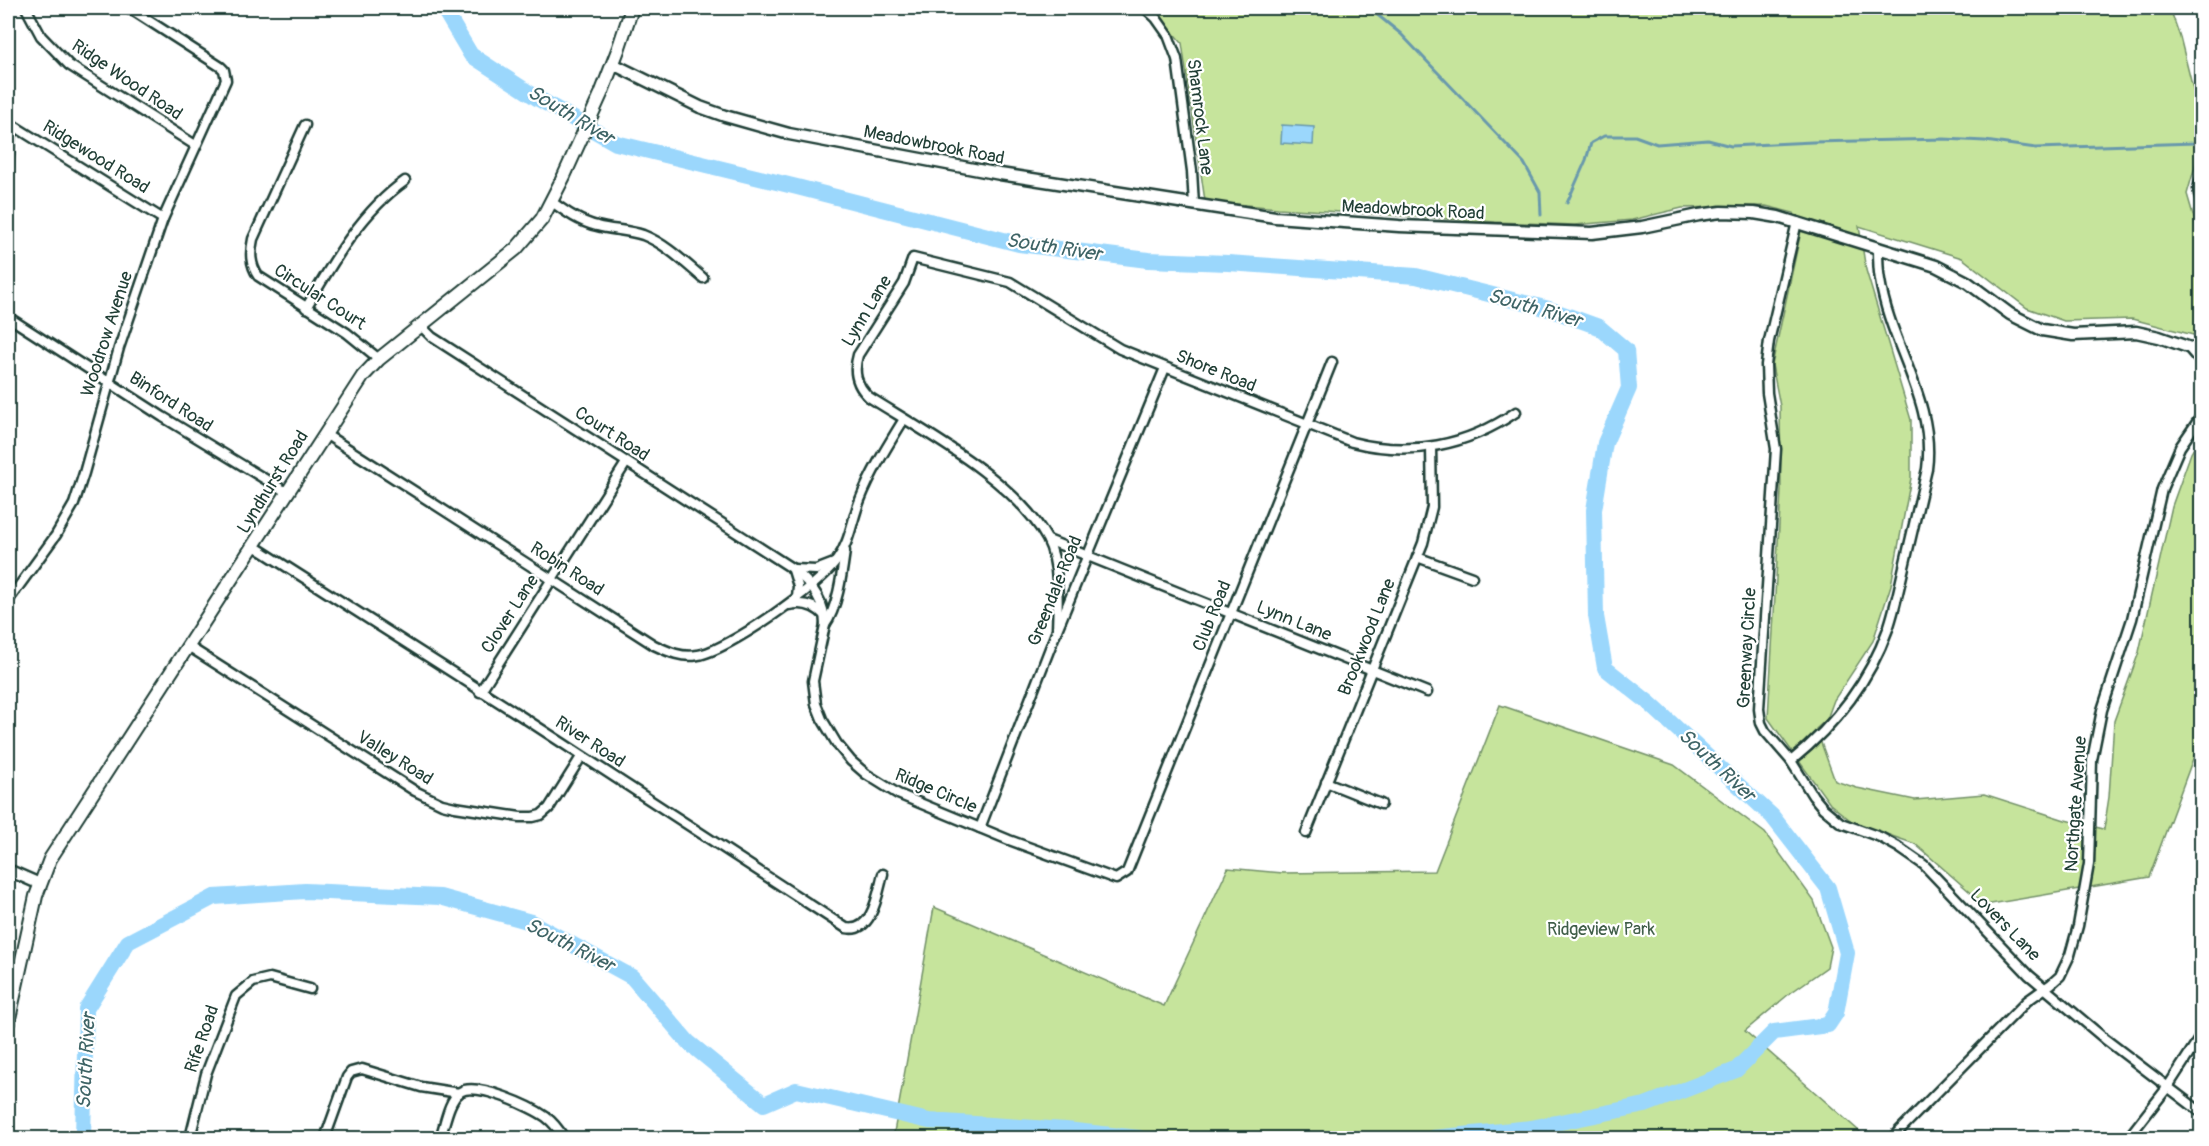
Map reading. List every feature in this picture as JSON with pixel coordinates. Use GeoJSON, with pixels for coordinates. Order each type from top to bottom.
{"type":"FeatureCollection","features":[{"type":"Feature","properties":{"kind":"main road","name":"Lyndhurst Road"},"geometry":{"type":"LineString","coordinates":[[8,1023],[40,884],[50,859],[363,376],[379,359],[516,249],[536,227],[552,202],[601,94],[632,8]]}},
{"type":"Feature","properties":{"kind":"street","name":"Ridge Wood Road"},"geometry":{"type":"LineString","coordinates":[[26,8],[41,36],[69,65],[195,145]]}},
{"type":"Feature","properties":{"kind":"street","name":"Woodrow Avenue"},"geometry":{"type":"LineString","coordinates":[[8,601],[56,535],[74,504],[109,382],[163,219],[226,80],[224,70],[129,8]]}},
{"type":"Feature","properties":{"kind":"street","name":"Shamrock Lane"},"geometry":{"type":"LineString","coordinates":[[1145,8],[1156,18],[1168,35],[1178,59],[1194,205]]}},
{"type":"Feature","properties":{"kind":"street","name":"Meadowbrook Road"},"geometry":{"type":"LineString","coordinates":[[613,64],[700,107],[735,120],[789,134],[1000,174],[1317,222],[1592,233],[1617,231],[1721,212],[1754,213],[1797,222],[1952,273],[2010,314],[2042,330],[2073,335],[2136,332],[2159,337],[2202,352]]}},
{"type":"Feature","properties":{"kind":"street"},"geometry":{"type":"LineString","coordinates":[[8,167],[9,122]]}},
{"type":"Feature","properties":{"kind":"street","name":"Ridgewood Road"},"geometry":{"type":"LineString","coordinates":[[9,122],[127,194],[163,219]]}},
{"type":"Feature","properties":{"kind":"street","name":"Circular Court"},"geometry":{"type":"LineString","coordinates":[[305,125],[250,249],[251,259],[258,276],[347,333],[379,359]]}},
{"type":"Feature","properties":{"kind":"street"},"geometry":{"type":"LineString","coordinates":[[2202,176],[2198,189],[2202,207]]}},
{"type":"Feature","properties":{"kind":"street"},"geometry":{"type":"LineString","coordinates":[[306,308],[368,213],[405,181]]}},
{"type":"Feature","properties":{"kind":"street"},"geometry":{"type":"LineString","coordinates":[[552,202],[582,222],[627,231],[656,241],[703,278]]}},
{"type":"Feature","properties":{"kind":"street","name":"Greenway Circle"},"geometry":{"type":"LineString","coordinates":[[1791,761],[1761,723],[1759,708],[1776,448],[1767,393],[1766,365],[1769,341],[1797,222]]}},
{"type":"Feature","properties":{"kind":"street"},"geometry":{"type":"LineString","coordinates":[[1791,761],[1813,743],[1839,715],[1864,679],[1880,650],[1895,607],[1927,469],[1929,453],[1927,426],[1882,291],[1878,247]]}},
{"type":"Feature","properties":{"kind":"street","name":"Shore Road"},"geometry":{"type":"LineString","coordinates":[[913,258],[1010,282],[1120,349],[1366,446],[1405,449],[1431,447],[1470,437],[1516,412]]}},
{"type":"Feature","properties":{"kind":"street","name":"Lynn Lane"},"geometry":{"type":"LineString","coordinates":[[913,258],[904,283],[858,355],[855,370],[859,386],[865,393],[903,419],[981,469],[1022,504],[1048,540],[1058,595],[1057,630]]}},
{"type":"Feature","properties":{"kind":"street","name":"Binford Road"},"geometry":{"type":"LineString","coordinates":[[8,317],[214,449],[288,493]]}},
{"type":"Feature","properties":{"kind":"street","name":"Court Road"},"geometry":{"type":"LineString","coordinates":[[420,325],[432,337],[791,568],[811,587]]}},
{"type":"Feature","properties":{"kind":"street"},"geometry":{"type":"LineString","coordinates":[[2189,348],[2202,362]]}},
{"type":"Feature","properties":{"kind":"street","name":"Club Road"},"geometry":{"type":"LineString","coordinates":[[1119,879],[1126,872],[1332,362]]}},
{"type":"Feature","properties":{"kind":"street","name":"Greendale Road"},"geometry":{"type":"LineString","coordinates":[[980,828],[1057,630],[1165,368]]}},
{"type":"Feature","properties":{"kind":"street","name":"Northgate Avenue"},"geometry":{"type":"LineString","coordinates":[[1892,1138],[2027,1001],[2060,976],[2064,969],[2078,926],[2084,898],[2090,844],[2092,760],[2102,710],[2132,620],[2162,489],[2180,447],[2202,415]]}},
{"type":"Feature","properties":{"kind":"street","name":"Ridge Circle"},"geometry":{"type":"LineString","coordinates":[[811,587],[837,562],[845,546],[861,498],[903,419]]}},
{"type":"Feature","properties":{"kind":"street","name":"Robin Road"},"geometry":{"type":"LineString","coordinates":[[325,434],[654,645],[684,656],[710,652],[786,606],[811,587]]}},
{"type":"Feature","properties":{"kind":"street","name":"Brookwood Lane"},"geometry":{"type":"LineString","coordinates":[[1306,833],[1427,531],[1432,507],[1431,447]]}},
{"type":"Feature","properties":{"kind":"street","name":"Clover Lane"},"geometry":{"type":"LineString","coordinates":[[480,692],[626,463]]}},
{"type":"Feature","properties":{"kind":"street","name":"Lynn Lane"},"geometry":{"type":"LineString","coordinates":[[1048,540],[1427,692]]}},
{"type":"Feature","properties":{"kind":"street","name":"River Road"},"geometry":{"type":"LineString","coordinates":[[254,546],[846,928],[853,929],[861,926],[870,917],[883,874]]}},
{"type":"Feature","properties":{"kind":"street","name":"Ridge Circle"},"geometry":{"type":"LineString","coordinates":[[845,546],[843,567],[831,616],[825,620],[815,671],[814,696],[822,719],[837,744],[851,761],[882,785],[898,794],[1111,879],[1119,879]]}},
{"type":"Feature","properties":{"kind":"street"},"geometry":{"type":"LineString","coordinates":[[1417,557],[1472,577]]}},
{"type":"Feature","properties":{"kind":"street"},"geometry":{"type":"LineString","coordinates":[[791,568],[816,570],[837,562]]}},
{"type":"Feature","properties":{"kind":"street"},"geometry":{"type":"LineString","coordinates":[[791,568],[798,586],[797,598]]}},
{"type":"Feature","properties":{"kind":"street"},"geometry":{"type":"LineString","coordinates":[[811,587],[819,598],[825,620]]}},
{"type":"Feature","properties":{"kind":"street"},"geometry":{"type":"LineString","coordinates":[[786,606],[797,603],[809,605],[825,620]]}},
{"type":"Feature","properties":{"kind":"street","name":"Valley Road"},"geometry":{"type":"LineString","coordinates":[[188,646],[415,791],[442,804],[520,817],[541,815],[549,808],[581,757]]}},
{"type":"Feature","properties":{"kind":"street","name":"Lovers Lane"},"geometry":{"type":"LineString","coordinates":[[1791,761],[1813,796],[1833,818],[1880,837],[1924,865],[1992,937],[2045,988],[2167,1088],[2202,1113]]}},
{"type":"Feature","properties":{"kind":"street"},"geometry":{"type":"LineString","coordinates":[[1326,782],[1381,804]]}},
{"type":"Feature","properties":{"kind":"street"},"geometry":{"type":"LineString","coordinates":[[8,870],[40,884]]}},
{"type":"Feature","properties":{"kind":"street","name":"Rife Road"},"geometry":{"type":"LineString","coordinates":[[190,1138],[206,1074],[236,996],[253,982],[270,978],[310,989]]}},
{"type":"Feature","properties":{"kind":"street"},"geometry":{"type":"LineString","coordinates":[[2128,1138],[2167,1088],[2202,1034]]}},
{"type":"Feature","properties":{"kind":"street"},"geometry":{"type":"LineString","coordinates":[[326,1138],[347,1077],[356,1069],[421,1087],[459,1093],[471,1089],[493,1093],[531,1108],[553,1123],[564,1138]]}},
{"type":"Feature","properties":{"kind":"street"},"geometry":{"type":"LineString","coordinates":[[440,1138],[454,1099],[459,1093]]}},
{"type":"Feature","properties":{"kind":"green space"},"geometry":{"type":"Polygon","coordinates":[[[1152,8],[2170,8],[2180,37],[2201,121],[2201,146],[2187,194],[2201,242],[2201,337],[2132,319],[2064,321],[2027,308],[1962,258],[1859,226],[1866,270],[1911,420],[1911,478],[1891,585],[1873,641],[1834,700],[1827,719],[1816,729],[1835,781],[1915,800],[1984,794],[2065,820],[2104,829],[2109,797],[2114,721],[2139,652],[2172,506],[2191,453],[2201,436],[2201,737],[2149,877],[1985,905],[1915,844],[1854,823],[1830,804],[1768,718],[1781,491],[1780,406],[1772,365],[1800,236],[1794,213],[1766,206],[1682,208],[1632,220],[1574,225],[1278,208],[1205,201],[1182,43],[1152,8]]]}},
{"type":"Feature","properties":{"kind":"green space","name":"Ridgeview Park"},"geometry":{"type":"Polygon","coordinates":[[[1500,705],[1674,765],[1765,833],[1814,901],[1831,947],[1827,967],[1789,994],[1745,1031],[1867,1138],[893,1138],[934,907],[1164,1006],[1228,868],[1283,873],[1435,871],[1500,705]]]}},
{"type":"Feature","properties":{"kind":"water"},"geometry":{"type":"Polygon","coordinates":[[[1282,125],[1314,127],[1313,145],[1281,143],[1282,125]]]}},
{"type":"Feature","properties":{"kind":"waterway","name":"South River"},"geometry":{"type":"LineString","coordinates":[[443,8],[471,55],[537,98],[616,143],[1019,244],[1148,260],[1416,276],[1549,309],[1599,327],[1626,350],[1629,388],[1605,443],[1594,510],[1596,616],[1605,668],[1648,702],[1772,816],[1828,888],[1847,953],[1836,1013],[1828,1025],[1774,1032],[1736,1070],[1645,1105],[1531,1128],[1433,1138]]}},
{"type":"Feature","properties":{"kind":"waterway"},"geometry":{"type":"LineString","coordinates":[[1369,8],[1401,34],[1524,163],[1540,192],[1541,215]]}},
{"type":"Feature","properties":{"kind":"waterway"},"geometry":{"type":"LineString","coordinates":[[1567,203],[1591,143],[1604,136],[1635,136],[1657,144],[1708,140],[1731,146],[1944,139],[1985,141],[2036,148],[2196,143]]}},
{"type":"Feature","properties":{"kind":"waterway","name":"South River"},"geometry":{"type":"LineString","coordinates":[[83,1138],[86,1009],[128,942],[214,897],[305,891],[440,897],[531,922],[632,977],[688,1042],[764,1104],[796,1090],[929,1121],[1066,1130],[1139,1138]]}}]}
